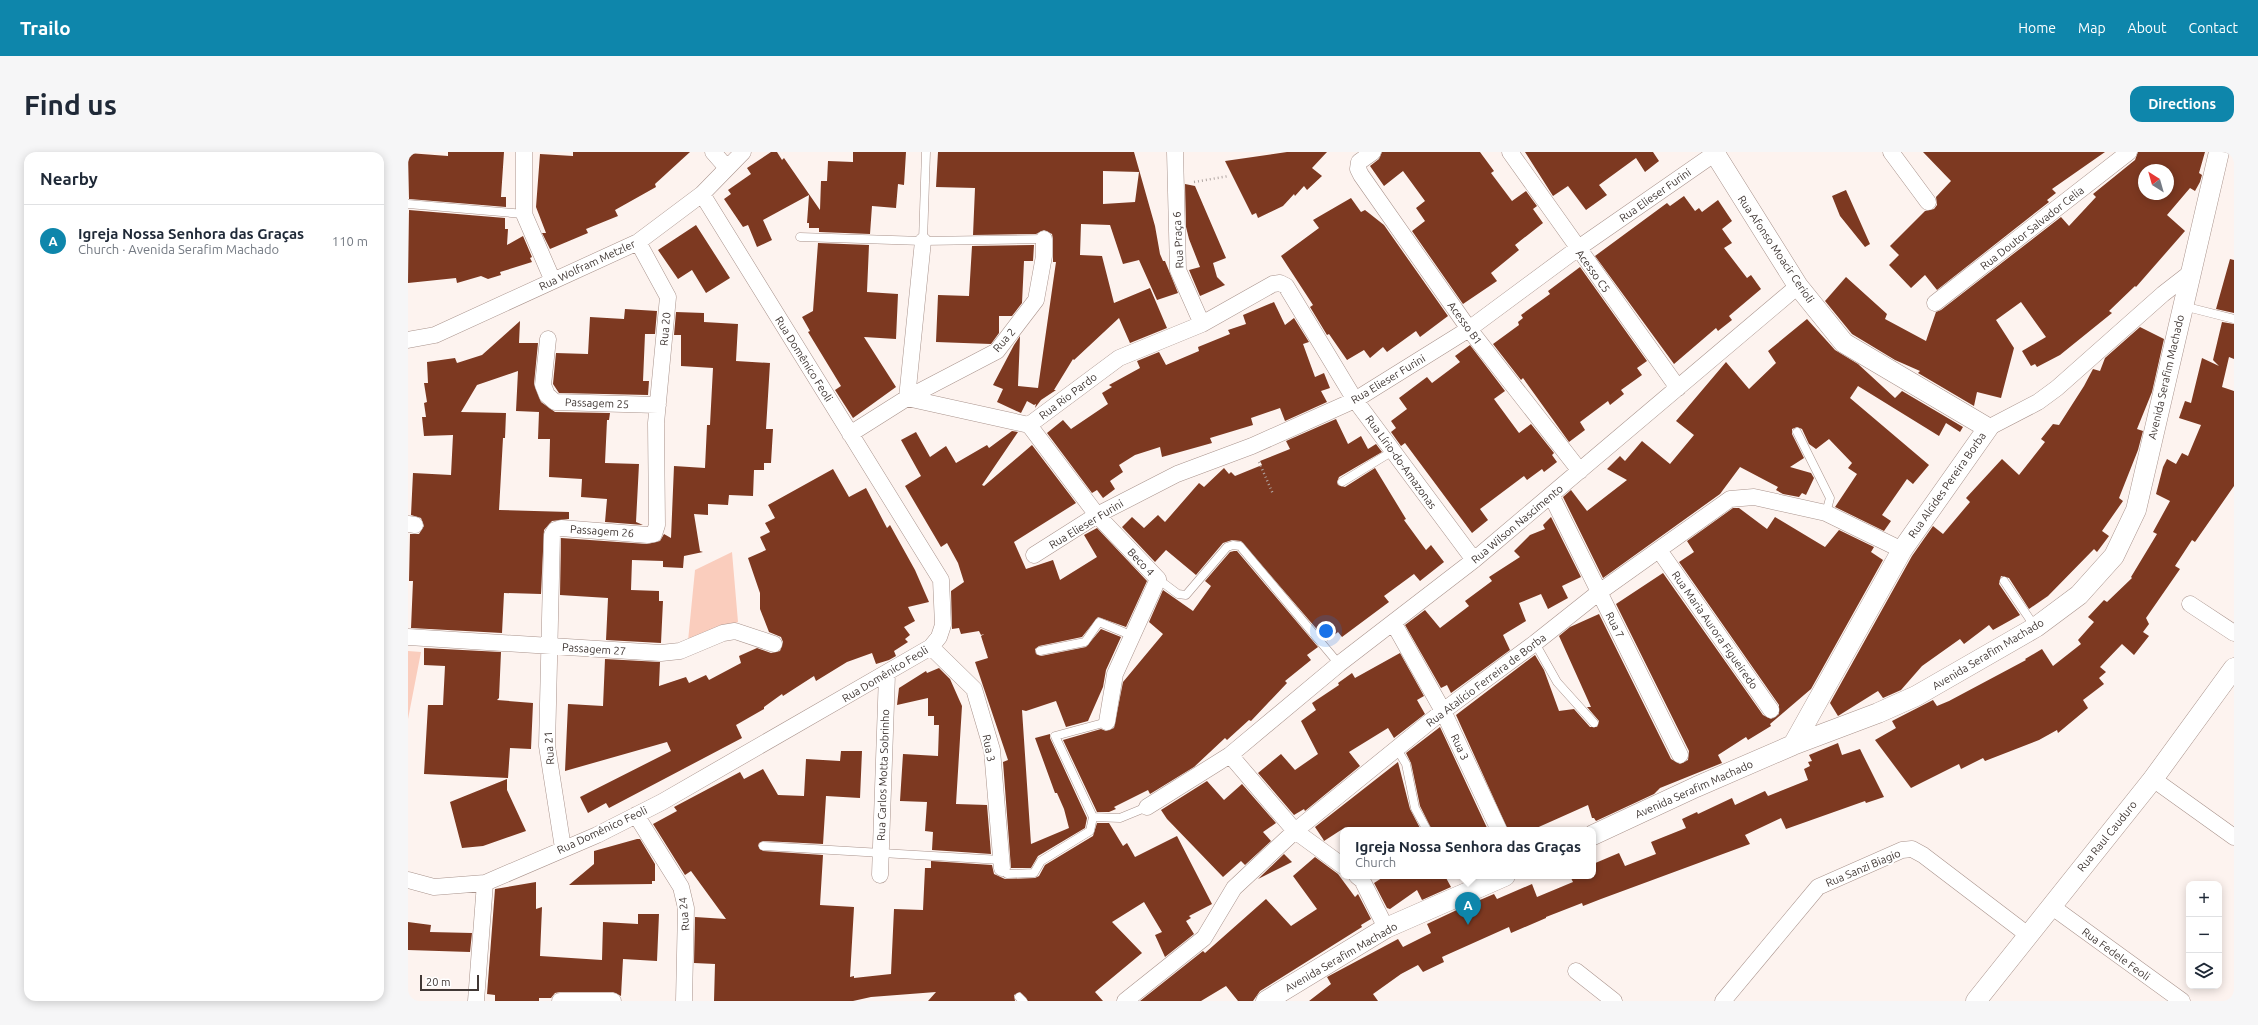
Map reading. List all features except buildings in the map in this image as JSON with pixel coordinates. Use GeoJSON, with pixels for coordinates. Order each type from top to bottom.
{"type":"FeatureCollection","features":[{"type":"Feature","properties":{"kind":"street"},"geometry":{"type":"LineString","coordinates":[[524,152],[524,214],[553,281]]}},
{"type":"Feature","properties":{"kind":"street"},"geometry":{"type":"LineString","coordinates":[[713,152],[727,168]]}},
{"type":"Feature","properties":{"kind":"street","name":"Rua Wolfram Metzler"},"geometry":{"type":"LineString","coordinates":[[408,340],[435,335],[638,242],[702,194],[743,152]]}},
{"type":"Feature","properties":{"kind":"street","name":"Rua Praça 6"},"geometry":{"type":"LineString","coordinates":[[1175,152],[1178,270],[1202,324]]}},
{"type":"Feature","properties":{"kind":"street","name":"Acesso B1"},"geometry":{"type":"LineString","coordinates":[[1373,152],[1360,162],[1358,169],[1469,329],[1580,471]]}},
{"type":"Feature","properties":{"kind":"street","name":"Acesso C5"},"geometry":{"type":"LineString","coordinates":[[1510,152],[1577,249],[1678,388]]}},
{"type":"Feature","properties":{"kind":"street"},"geometry":{"type":"LineString","coordinates":[[1891,152],[1928,202]]}},
{"type":"Feature","properties":{"kind":"street","name":"Rua Doutor Salvador Celia"},"geometry":{"type":"LineString","coordinates":[[1934,303],[2129,152]]}},
{"type":"Feature","properties":{"kind":"street","name":"Avenida Serafim Machado"},"geometry":{"type":"LineString","coordinates":[[1596,834],[1696,787],[1793,745],[1878,713],[1916,696],[2036,627],[2079,595],[2114,556],[2136,510],[2182,306],[2220,152]]}},
{"type":"Feature","properties":{"kind":"street","name":"Rua Elieser Furini"},"geometry":{"type":"LineString","coordinates":[[1034,555],[1097,514],[1178,474],[1252,446],[1356,400],[1469,329],[1577,249],[1714,153]]}},
{"type":"Feature","properties":{"kind":"street","name":"Rua Afonso Moacir Cerioli"},"geometry":{"type":"LineString","coordinates":[[1714,153],[1798,286],[1844,343],[1988,428]]}},
{"type":"Feature","properties":{"kind":"street","name":"Rua Domênico Feoli"},"geometry":{"type":"LineString","coordinates":[[408,880],[434,887],[485,883],[563,848],[597,835],[636,816],[887,674],[931,647],[939,637],[943,626],[941,580],[702,194]]}},
{"type":"Feature","properties":{"kind":"street","name":"Rua 2"},"geometry":{"type":"LineString","coordinates":[[907,398],[997,351],[1036,300],[1044,256],[1044,239]]}},
{"type":"Feature","properties":{"kind":"street"},"geometry":{"type":"LineString","coordinates":[[850,434],[907,398],[923,241]]}},
{"type":"Feature","properties":{"kind":"street","name":"Rua 20"},"geometry":{"type":"LineString","coordinates":[[638,242],[668,296],[656,423]]}},
{"type":"Feature","properties":{"kind":"street","name":"Rua Alcides Pereira Borba"},"geometry":{"type":"LineString","coordinates":[[1793,745],[1902,550],[1988,428],[2038,402],[2057,388],[2163,294],[2190,273]]}},
{"type":"Feature","properties":{"kind":"street","name":"Rua Rio Pardo"},"geometry":{"type":"LineString","coordinates":[[907,398],[1029,425],[1119,358],[1202,324],[1273,284],[1280,282]]}},
{"type":"Feature","properties":{"kind":"street","name":"Rua Lírio-do-Amazonas"},"geometry":{"type":"LineString","coordinates":[[1280,282],[1286,286],[1356,400],[1474,560]]}},
{"type":"Feature","properties":{"kind":"street","name":"Rua Wilson Nascimento"},"geometry":{"type":"LineString","coordinates":[[1147,807],[1230,755],[1340,664],[1394,624],[1474,560],[1798,286]]}},
{"type":"Feature","properties":{"kind":"street","name":"Passagem 25"},"geometry":{"type":"LineString","coordinates":[[548,339],[543,385],[547,395],[555,402],[658,405]]}},
{"type":"Feature","properties":{"kind":"street","name":"Passagem 26"},"geometry":{"type":"LineString","coordinates":[[550,646],[552,536],[555,530],[561,528],[654,534],[657,525],[656,423]]}},
{"type":"Feature","properties":{"kind":"street","name":"Beco 4"},"geometry":{"type":"LineString","coordinates":[[1029,425],[1097,514],[1158,579],[1115,674],[1107,722]]}},
{"type":"Feature","properties":{"kind":"street","name":"Rua 7"},"geometry":{"type":"LineString","coordinates":[[1551,495],[1598,593],[1680,755]]}},
{"type":"Feature","properties":{"kind":"street","name":"Rua Atalício Ferreira de Borba"},"geometry":{"type":"LineString","coordinates":[[1125,1001],[1204,938],[1234,888],[1296,831],[1443,711],[1535,643],[1598,593],[1730,499],[1754,497],[1826,513],[1902,550]]}},
{"type":"Feature","properties":{"kind":"street","name":"Rua Maria Aurora Figueiredo"},"geometry":{"type":"LineString","coordinates":[[1659,550],[1771,710]]}},
{"type":"Feature","properties":{"kind":"street"},"geometry":{"type":"LineString","coordinates":[[2190,604],[2234,633]]}},
{"type":"Feature","properties":{"kind":"street","name":"Rua 3"},"geometry":{"type":"LineString","coordinates":[[1394,624],[1443,711],[1498,827]]}},
{"type":"Feature","properties":{"kind":"street","name":"Passagem 27"},"geometry":{"type":"LineString","coordinates":[[408,637],[661,653],[680,651],[723,633],[735,631],[774,644]]}},
{"type":"Feature","properties":{"kind":"street","name":"Rua 21"},"geometry":{"type":"LineString","coordinates":[[550,646],[547,746],[563,848]]}},
{"type":"Feature","properties":{"kind":"street","name":"Rua 3"},"geometry":{"type":"LineString","coordinates":[[931,647],[974,689],[992,750],[1002,864]]}},
{"type":"Feature","properties":{"kind":"street","name":"Rua Raul Cauduro"},"geometry":{"type":"LineString","coordinates":[[1976,1001],[2153,779],[2234,668]]}},
{"type":"Feature","properties":{"kind":"street","name":"Rua Carlos Motta Sobrinho"},"geometry":{"type":"LineString","coordinates":[[880,875],[887,674]]}},
{"type":"Feature","properties":{"kind":"street"},"geometry":{"type":"LineString","coordinates":[[1230,755],[1296,831],[1340,864]]}},
{"type":"Feature","properties":{"kind":"street"},"geometry":{"type":"LineString","coordinates":[[2153,779],[2234,837]]}},
{"type":"Feature","properties":{"kind":"street","name":"Rua 24"},"geometry":{"type":"LineString","coordinates":[[636,816],[681,887],[686,908],[684,1001]]}},
{"type":"Feature","properties":{"kind":"street","name":"Rua Sanzi Biagio"},"geometry":{"type":"LineString","coordinates":[[1723,1001],[1818,887],[1902,850],[1912,850],[1923,855],[2028,935]]}},
{"type":"Feature","properties":{"kind":"street"},"geometry":{"type":"LineString","coordinates":[[1360,879],[1386,928]]}},
{"type":"Feature","properties":{"kind":"street","name":"Avenida Serafim Machado"},"geometry":{"type":"LineString","coordinates":[[1266,1001],[1386,928],[1498,879]]}},
{"type":"Feature","properties":{"kind":"street"},"geometry":{"type":"LineString","coordinates":[[476,1001],[485,883]]}},
{"type":"Feature","properties":{"kind":"street","name":"Rua Fedele Feoli"},"geometry":{"type":"LineString","coordinates":[[2051,906],[2182,1001]]}},
{"type":"Feature","properties":{"kind":"street"},"geometry":{"type":"LineString","coordinates":[[1576,970],[1614,1001]]}},
{"type":"Feature","properties":{"kind":"street"},"geometry":{"type":"LineString","coordinates":[[560,1001],[613,1001]]}},
{"type":"Feature","properties":{"kind":"lane"},"geometry":{"type":"LineString","coordinates":[[923,241],[926,152]]}},
{"type":"Feature","properties":{"kind":"lane"},"geometry":{"type":"LineString","coordinates":[[408,204],[524,214]]}},
{"type":"Feature","properties":{"kind":"lane"},"geometry":{"type":"LineString","coordinates":[[800,237],[923,241],[1044,239]]}},
{"type":"Feature","properties":{"kind":"lane"},"geometry":{"type":"LineString","coordinates":[[2182,306],[2234,319]]}},
{"type":"Feature","properties":{"kind":"lane"},"geometry":{"type":"LineString","coordinates":[[1797,432],[1830,498],[1826,513]]}},
{"type":"Feature","properties":{"kind":"lane"},"geometry":{"type":"LineString","coordinates":[[1342,482],[1393,451]]}},
{"type":"Feature","properties":{"kind":"lane"},"geometry":{"type":"LineString","coordinates":[[1158,579],[1178,594],[1186,595],[1227,548],[1233,545],[1240,546],[1340,664]]}},
{"type":"Feature","properties":{"kind":"lane"},"geometry":{"type":"LineString","coordinates":[[2004,581],[2036,627]]}},
{"type":"Feature","properties":{"kind":"lane"},"geometry":{"type":"LineString","coordinates":[[1040,651],[1085,642],[1099,622],[1133,636]]}},
{"type":"Feature","properties":{"kind":"lane"},"geometry":{"type":"LineString","coordinates":[[1535,643],[1557,682],[1594,723]]}},
{"type":"Feature","properties":{"kind":"lane"},"geometry":{"type":"LineString","coordinates":[[763,846],[1002,864],[1007,874],[1034,873],[1041,861],[1090,831],[1093,816],[1055,736],[1107,722]]}},
{"type":"Feature","properties":{"kind":"lane"},"geometry":{"type":"LineString","coordinates":[[1397,749],[1406,764],[1415,808],[1425,827]]}},
{"type":"Feature","properties":{"kind":"lane"},"geometry":{"type":"LineString","coordinates":[[1093,816],[1120,818],[1147,807]]}},
{"type":"Feature","properties":{"kind":"path"},"geometry":{"type":"LineString","coordinates":[[1175,185],[1229,176]]}},
{"type":"Feature","properties":{"kind":"path"},"geometry":{"type":"LineString","coordinates":[[1252,446],[1273,494]]}},
{"type":"Feature","properties":{"kind":"shaded area"},"geometry":{"type":"Polygon","coordinates":[[[732,552],[738,622],[688,641],[695,570],[732,552]]]}},
{"type":"Feature","properties":{"kind":"shaded area"},"geometry":{"type":"Polygon","coordinates":[[[408,651],[421,652],[408,719],[408,651]]]}},
{"type":"Feature","properties":{"kind":"place","name":"Igreja Nossa Senhora das Graças"},"geometry":{"type":"Point","coordinates":[1468,925]}}]}
